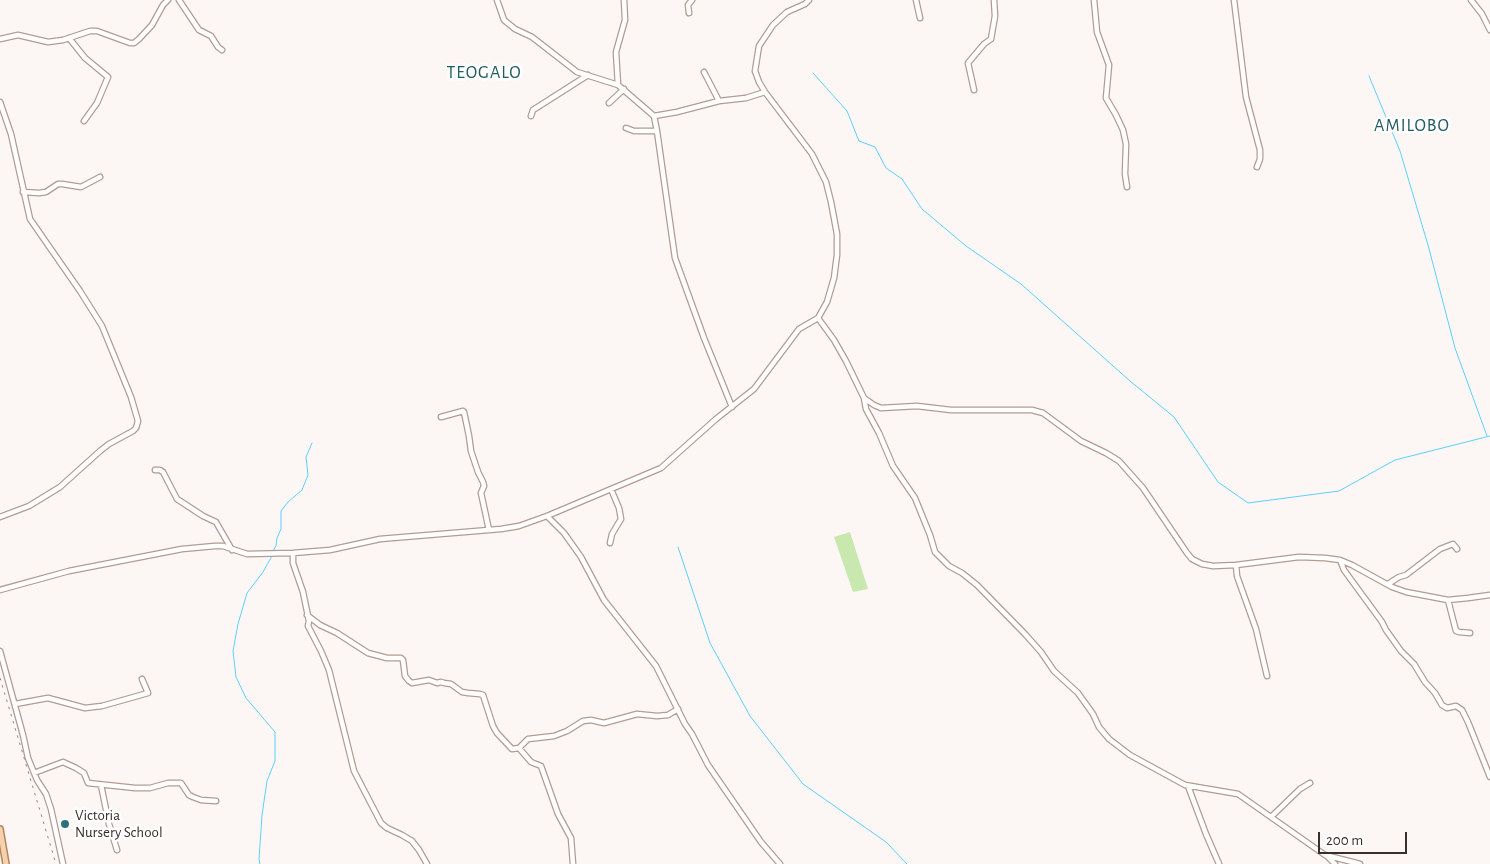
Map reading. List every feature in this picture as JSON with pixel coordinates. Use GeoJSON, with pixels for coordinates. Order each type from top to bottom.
{"type":"FeatureCollection","features":[{"type":"Feature","properties":{"kind":"main road"},"geometry":{"type":"LineString","coordinates":[[0,830],[6,864]]}},
{"type":"Feature","properties":{"kind":"street"},"geometry":{"type":"LineString","coordinates":[[0,39],[18,35],[48,42],[90,31],[97,31],[134,43],[152,25],[163,5],[168,0]]}},
{"type":"Feature","properties":{"kind":"street"},"geometry":{"type":"LineString","coordinates":[[179,0],[199,30],[211,36],[222,50]]}},
{"type":"Feature","properties":{"kind":"street"},"geometry":{"type":"LineString","coordinates":[[497,0],[504,20],[509,25],[532,37],[577,72],[618,84],[654,116],[675,258],[704,338],[732,406]]}},
{"type":"Feature","properties":{"kind":"street"},"geometry":{"type":"LineString","coordinates":[[618,84],[616,52],[624,20],[624,0]]}},
{"type":"Feature","properties":{"kind":"street"},"geometry":{"type":"LineString","coordinates":[[690,13],[688,6],[692,0]]}},
{"type":"Feature","properties":{"kind":"street"},"geometry":{"type":"LineString","coordinates":[[0,590],[69,570],[182,549],[223,546],[247,554],[293,553],[330,550],[380,539],[519,526],[661,468],[754,389],[799,329],[818,318],[827,302],[836,269],[837,234],[826,182],[816,162],[765,92],[756,71],[759,46],[762,40],[781,16],[809,0]]}},
{"type":"Feature","properties":{"kind":"street"},"geometry":{"type":"LineString","coordinates":[[916,0],[920,18]]}},
{"type":"Feature","properties":{"kind":"street"},"geometry":{"type":"LineString","coordinates":[[974,90],[968,63],[984,44],[992,39],[995,16],[994,0]]}},
{"type":"Feature","properties":{"kind":"street"},"geometry":{"type":"LineString","coordinates":[[1094,0],[1097,32],[1109,65],[1105,96],[1123,130],[1126,144],[1125,174],[1127,187]]}},
{"type":"Feature","properties":{"kind":"street"},"geometry":{"type":"LineString","coordinates":[[1234,0],[1246,97],[1260,150],[1258,167]]}},
{"type":"Feature","properties":{"kind":"street"},"geometry":{"type":"LineString","coordinates":[[1471,0],[1482,14],[1490,30]]}},
{"type":"Feature","properties":{"kind":"street"},"geometry":{"type":"LineString","coordinates":[[69,38],[85,58],[108,77],[97,103],[84,121]]}},
{"type":"Feature","properties":{"kind":"street"},"geometry":{"type":"LineString","coordinates":[[704,72],[719,101]]}},
{"type":"Feature","properties":{"kind":"street"},"geometry":{"type":"LineString","coordinates":[[531,116],[533,110],[588,75]]}},
{"type":"Feature","properties":{"kind":"street"},"geometry":{"type":"LineString","coordinates":[[609,103],[624,89]]}},
{"type":"Feature","properties":{"kind":"street"},"geometry":{"type":"LineString","coordinates":[[654,116],[719,101],[746,98],[765,92]]}},
{"type":"Feature","properties":{"kind":"street"},"geometry":{"type":"LineString","coordinates":[[0,102],[11,134],[28,212],[33,223],[102,326],[138,418],[138,425],[133,431],[109,444],[60,487],[29,506],[0,516]]}},
{"type":"Feature","properties":{"kind":"street"},"geometry":{"type":"LineString","coordinates":[[626,128],[634,131],[657,131]]}},
{"type":"Feature","properties":{"kind":"street"},"geometry":{"type":"LineString","coordinates":[[23,192],[46,192],[58,184],[81,187],[100,177]]}},
{"type":"Feature","properties":{"kind":"street"},"geometry":{"type":"LineString","coordinates":[[818,318],[834,340],[864,398],[866,409],[880,433],[893,466],[915,498],[930,534],[933,548],[938,556],[976,585],[1025,634],[1054,671],[1082,698],[1099,727],[1109,739],[1130,755],[1188,786],[1237,793],[1326,855],[1335,864]]}},
{"type":"Feature","properties":{"kind":"street"},"geometry":{"type":"LineString","coordinates":[[864,398],[874,406],[881,408],[917,406],[951,410],[1032,410],[1043,413],[1081,441],[1119,461],[1143,488],[1190,557],[1208,565],[1236,565],[1312,556],[1340,560],[1360,568],[1406,592],[1448,600],[1490,595]]}},
{"type":"Feature","properties":{"kind":"street"},"geometry":{"type":"LineString","coordinates":[[441,417],[464,412],[471,451],[483,482],[482,493],[489,530]]}},
{"type":"Feature","properties":{"kind":"street"},"geometry":{"type":"LineString","coordinates":[[155,470],[163,472],[177,498],[203,516],[216,522],[232,550]]}},
{"type":"Feature","properties":{"kind":"street"},"geometry":{"type":"LineString","coordinates":[[610,543],[612,534],[621,519],[619,508],[611,489]]}},
{"type":"Feature","properties":{"kind":"street"},"geometry":{"type":"LineString","coordinates":[[547,516],[564,533],[582,557],[604,600],[656,666],[708,765],[780,864]]}},
{"type":"Feature","properties":{"kind":"street"},"geometry":{"type":"LineString","coordinates":[[1388,584],[1406,575],[1440,549],[1453,544],[1456,549]]}},
{"type":"Feature","properties":{"kind":"street"},"geometry":{"type":"LineString","coordinates":[[293,553],[293,563],[303,592],[310,631],[329,670],[354,771],[381,823],[412,841],[427,864]]}},
{"type":"Feature","properties":{"kind":"street"},"geometry":{"type":"LineString","coordinates":[[1340,560],[1344,570],[1386,630],[1401,651],[1414,664],[1439,701],[1444,707],[1456,706],[1462,710],[1490,777]]}},
{"type":"Feature","properties":{"kind":"street"},"geometry":{"type":"LineString","coordinates":[[1236,565],[1237,576],[1254,622],[1268,676]]}},
{"type":"Feature","properties":{"kind":"street"},"geometry":{"type":"LineString","coordinates":[[1448,600],[1456,631],[1470,633]]}},
{"type":"Feature","properties":{"kind":"street"},"geometry":{"type":"LineString","coordinates":[[307,614],[320,625],[338,633],[368,653],[387,658],[401,658],[408,681],[412,683],[429,680],[437,683],[441,682],[451,684],[462,692],[483,695],[493,726],[512,749],[519,748],[528,739],[554,736],[567,731],[583,721],[591,720],[604,723],[637,714],[668,715],[678,709]]}},
{"type":"Feature","properties":{"kind":"street"},"geometry":{"type":"LineString","coordinates":[[0,651],[28,758],[46,794],[51,809],[63,864]]}},
{"type":"Feature","properties":{"kind":"street"},"geometry":{"type":"LineString","coordinates":[[15,704],[48,698],[84,708],[102,706],[148,693],[142,680]]}},
{"type":"Feature","properties":{"kind":"street"},"geometry":{"type":"LineString","coordinates":[[519,748],[528,760],[541,766],[558,814],[571,838],[573,864]]}},
{"type":"Feature","properties":{"kind":"street"},"geometry":{"type":"LineString","coordinates":[[34,773],[62,762],[84,774],[88,783],[150,788],[179,782],[189,795],[194,798],[216,801]]}},
{"type":"Feature","properties":{"kind":"street"},"geometry":{"type":"LineString","coordinates":[[1271,817],[1310,782]]}},
{"type":"Feature","properties":{"kind":"street"},"geometry":{"type":"LineString","coordinates":[[101,785],[107,817],[117,850]]}},
{"type":"Feature","properties":{"kind":"street"},"geometry":{"type":"LineString","coordinates":[[1188,786],[1219,864]]}},
{"type":"Feature","properties":{"kind":"street"},"geometry":{"type":"LineString","coordinates":[[1326,855],[1360,864]]}},
{"type":"Feature","properties":{"kind":"green space"},"geometry":{"type":"Polygon","coordinates":[[[850,532],[868,589],[853,592],[834,537],[850,532]]]}},
{"type":"Feature","properties":{"kind":"waterway"},"geometry":{"type":"LineString","coordinates":[[813,73],[847,111],[859,141],[875,147],[886,168],[902,179],[922,209],[966,246],[1021,284],[1130,381],[1174,417],[1218,482],[1248,503],[1339,491],[1395,460],[1490,436]]}},
{"type":"Feature","properties":{"kind":"waterway"},"geometry":{"type":"LineString","coordinates":[[1369,76],[1400,151],[1428,245],[1455,348],[1487,436]]}},
{"type":"Feature","properties":{"kind":"waterway"},"geometry":{"type":"LineString","coordinates":[[273,551],[281,529],[281,511],[302,490],[308,475],[306,457],[312,443]]}},
{"type":"Feature","properties":{"kind":"waterway"},"geometry":{"type":"LineString","coordinates":[[678,547],[710,643],[750,716],[803,784],[886,842],[907,864]]}},
{"type":"Feature","properties":{"kind":"waterway"},"geometry":{"type":"LineString","coordinates":[[260,864],[262,815],[267,781],[275,761],[275,732],[246,698],[236,677],[233,651],[247,593],[263,572],[272,556]]}},
{"type":"Feature","properties":{"kind":"railway"},"geometry":{"type":"LineString","coordinates":[[0,678],[56,864]]}},
{"type":"Feature","properties":{"kind":"place","name":"Victoria Nursery School"},"geometry":{"type":"Point","coordinates":[65,824]}},
{"type":"Feature","properties":{"kind":"district","name":"TEOGALO"},"geometry":{"type":"Point","coordinates":[484,73]}},
{"type":"Feature","properties":{"kind":"district","name":"AMILOBO"},"geometry":{"type":"Point","coordinates":[1412,126]}}]}
